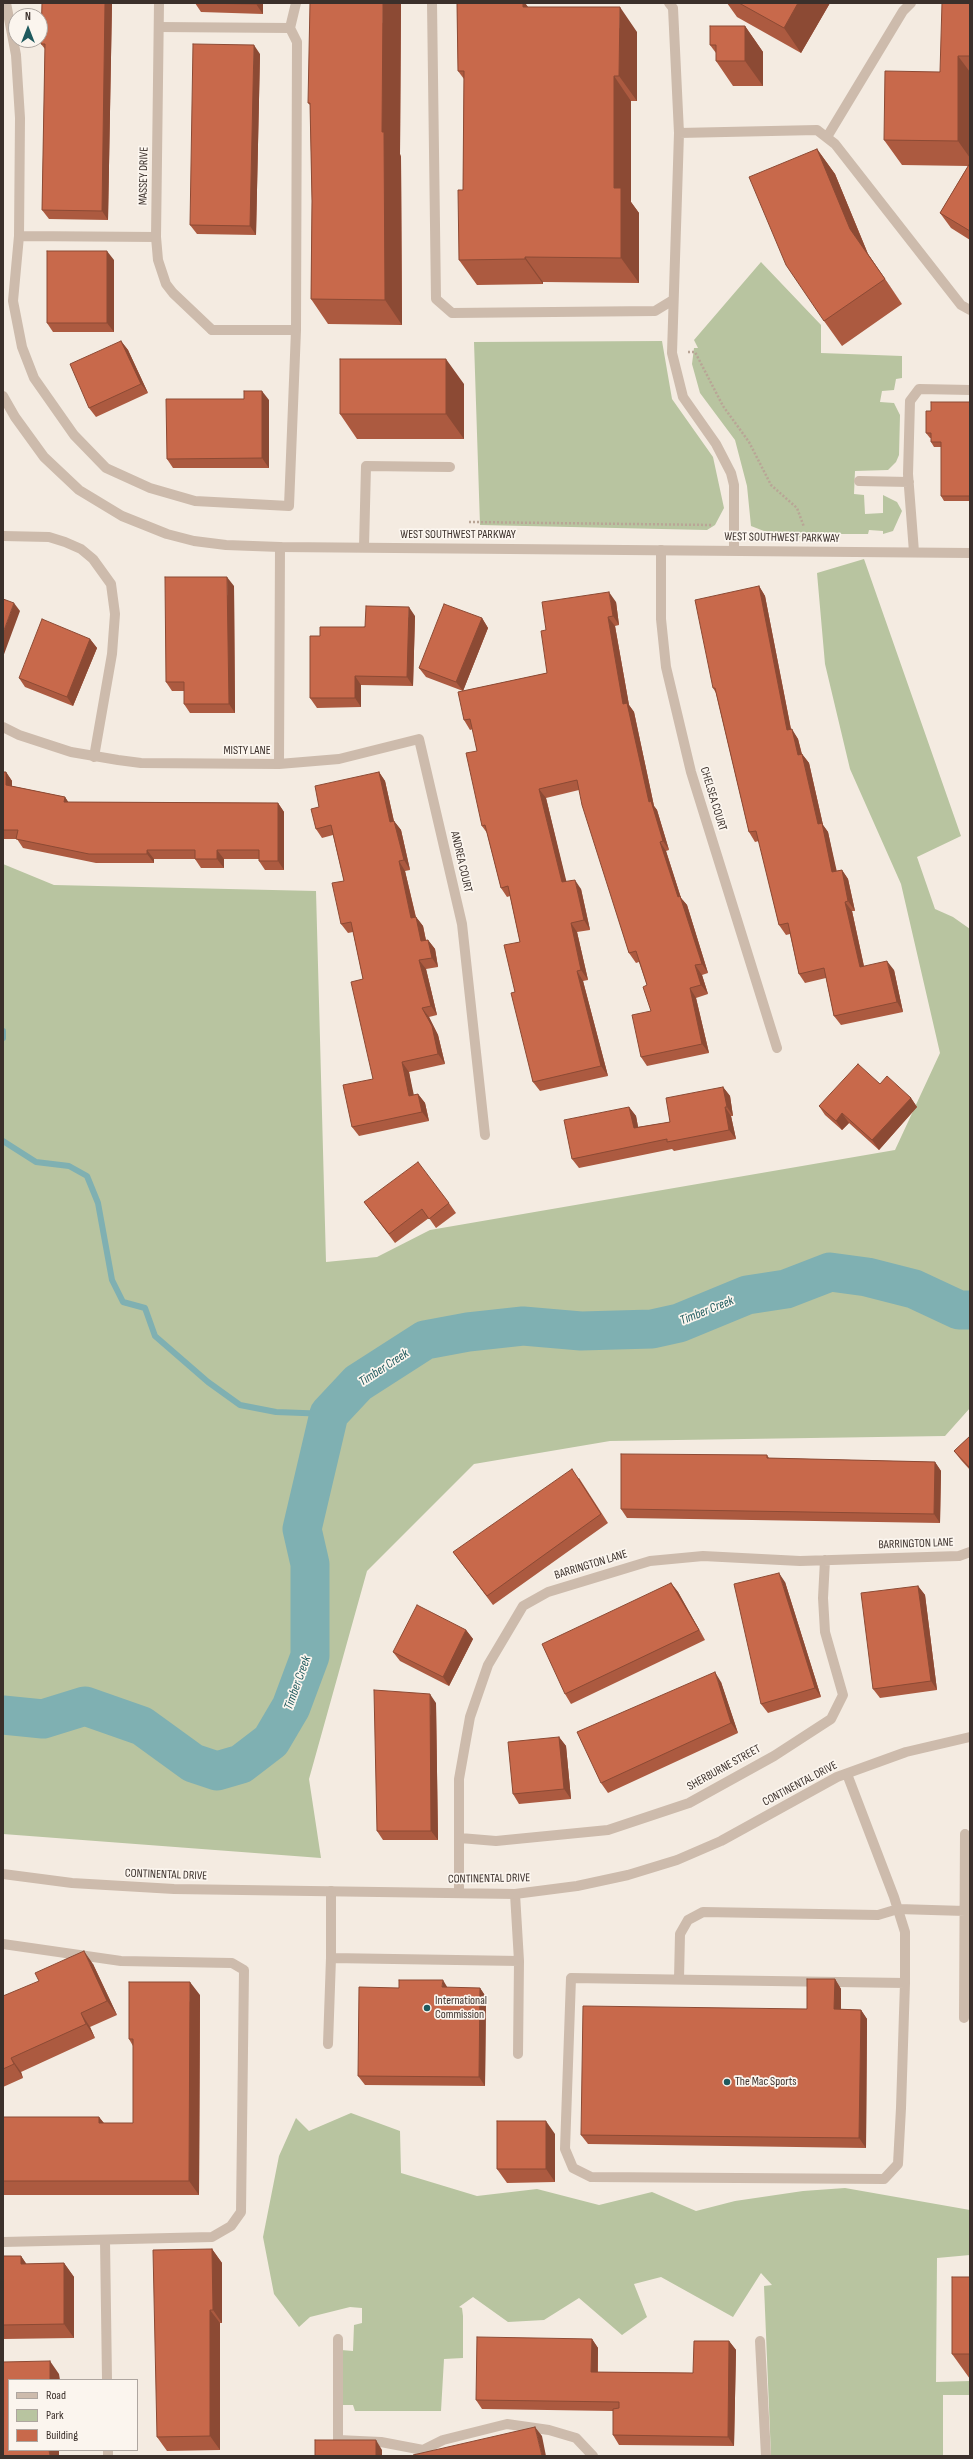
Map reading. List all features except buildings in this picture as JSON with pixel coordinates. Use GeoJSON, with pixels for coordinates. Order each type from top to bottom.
{"type":"FeatureCollection","features":[{"type":"Feature","properties":{"kind":"street"},"geometry":{"type":"LineString","coordinates":[[6,3],[16,55],[20,118],[19,236],[13,301],[22,347],[34,378],[74,435],[106,468],[150,488],[195,502],[289,506],[296,330],[297,42],[290,28],[296,3]]}},
{"type":"Feature","properties":{"kind":"street","name":"MASSEY DRIVE"},"geometry":{"type":"LineString","coordinates":[[160,3],[156,237],[160,266],[166,284],[173,293],[212,330],[296,330]]}},
{"type":"Feature","properties":{"kind":"street"},"geometry":{"type":"LineString","coordinates":[[432,3],[436,299],[452,313],[655,311],[673,300]]}},
{"type":"Feature","properties":{"kind":"street"},"geometry":{"type":"LineString","coordinates":[[669,3],[673,8],[678,133],[672,353],[683,397],[716,444],[731,473],[734,485],[734,550]]}},
{"type":"Feature","properties":{"kind":"street"},"geometry":{"type":"LineString","coordinates":[[827,138],[903,11],[911,3]]}},
{"type":"Feature","properties":{"kind":"street"},"geometry":{"type":"LineString","coordinates":[[159,27],[290,28]]}},
{"type":"Feature","properties":{"kind":"street"},"geometry":{"type":"LineString","coordinates":[[678,133],[817,130],[835,144],[961,305],[970,310]]}},
{"type":"Feature","properties":{"kind":"street"},"geometry":{"type":"LineString","coordinates":[[19,236],[156,237]]}},
{"type":"Feature","properties":{"kind":"street"},"geometry":{"type":"LineString","coordinates":[[914,552],[909,482],[910,401],[919,389],[970,390]]}},
{"type":"Feature","properties":{"kind":"street","name":"WEST SOUTHWEST PARKWAY"},"geometry":{"type":"LineString","coordinates":[[3,396],[28,437],[60,474],[79,490],[122,516],[167,534],[194,541],[226,545],[280,547],[970,553]]}},
{"type":"Feature","properties":{"kind":"street"},"geometry":{"type":"LineString","coordinates":[[364,547],[366,466],[450,467]]}},
{"type":"Feature","properties":{"kind":"street"},"geometry":{"type":"LineString","coordinates":[[859,481],[909,482]]}},
{"type":"Feature","properties":{"kind":"street"},"geometry":{"type":"LineString","coordinates":[[3,536],[49,537],[81,549],[103,570],[111,584],[115,614],[112,654],[94,756]]}},
{"type":"Feature","properties":{"kind":"street","name":"MISTY LANE"},"geometry":{"type":"LineString","coordinates":[[3,727],[45,744],[94,756],[141,763],[279,764],[280,547]]}},
{"type":"Feature","properties":{"kind":"street","name":"CHELSEA COURT"},"geometry":{"type":"LineString","coordinates":[[661,550],[661,619],[666,667],[691,772],[777,1048]]}},
{"type":"Feature","properties":{"kind":"street","name":"ANDREA COURT"},"geometry":{"type":"LineString","coordinates":[[279,764],[339,759],[419,739],[462,924],[485,1135]]}},
{"type":"Feature","properties":{"kind":"street","name":"BARRINGTON LANE"},"geometry":{"type":"LineString","coordinates":[[459,1893],[459,1779],[470,1717],[488,1665],[523,1606],[548,1592],[650,1561],[703,1556],[825,1560],[960,1556],[970,1552]]}},
{"type":"Feature","properties":{"kind":"street","name":"SHERBURNE STREET"},"geometry":{"type":"LineString","coordinates":[[460,1838],[496,1841],[608,1830],[689,1803],[774,1756],[831,1719],[843,1695],[825,1632],[823,1598],[825,1560]]}},
{"type":"Feature","properties":{"kind":"street","name":"CONTINENTAL DRIVE"},"geometry":{"type":"LineString","coordinates":[[3,1874],[124,1887],[330,1891],[515,1894],[583,1885],[677,1860],[721,1841],[802,1795],[847,1774],[906,1752],[970,1737]]}},
{"type":"Feature","properties":{"kind":"street"},"geometry":{"type":"LineString","coordinates":[[847,1774],[906,1932],[905,1983],[898,2164],[884,2179],[591,2177],[573,2168],[565,2149],[571,1978],[905,1983]]}},
{"type":"Feature","properties":{"kind":"street"},"geometry":{"type":"LineString","coordinates":[[964,2018],[965,1834]]}},
{"type":"Feature","properties":{"kind":"street"},"geometry":{"type":"LineString","coordinates":[[328,2044],[331,1958],[330,1891]]}},
{"type":"Feature","properties":{"kind":"street"},"geometry":{"type":"LineString","coordinates":[[515,1894],[518,1961],[518,2054]]}},
{"type":"Feature","properties":{"kind":"street"},"geometry":{"type":"LineString","coordinates":[[679,1979],[680,1934],[688,1920],[703,1912],[878,1915],[898,1909],[965,1911]]}},
{"type":"Feature","properties":{"kind":"street"},"geometry":{"type":"LineString","coordinates":[[3,1944],[121,1961],[232,1963],[244,1970],[241,2212],[231,2226],[212,2238],[3,2242]]}},
{"type":"Feature","properties":{"kind":"street"},"geometry":{"type":"LineString","coordinates":[[331,1958],[518,1961]]}},
{"type":"Feature","properties":{"kind":"street"},"geometry":{"type":"LineString","coordinates":[[105,2240],[107,2379]]}},
{"type":"Feature","properties":{"kind":"street"},"geometry":{"type":"LineString","coordinates":[[338,2338],[338,2440],[381,2442],[421,2453],[443,2440],[507,2424],[549,2430],[576,2438],[593,2456]]}},
{"type":"Feature","properties":{"kind":"street"},"geometry":{"type":"LineString","coordinates":[[760,2341],[766,2456]]}},
{"type":"Feature","properties":{"kind":"path"},"geometry":{"type":"LineString","coordinates":[[695,352],[723,406],[749,442],[771,485],[797,508],[804,526]]}},
{"type":"Feature","properties":{"kind":"path"},"geometry":{"type":"LineString","coordinates":[[469,522],[712,525]]}},
{"type":"Feature","properties":{"kind":"green space"},"geometry":{"type":"Polygon","coordinates":[[[761,262],[821,325],[821,353],[902,356],[902,378],[896,379],[894,390],[882,391],[880,402],[894,403],[900,415],[899,455],[896,462],[888,470],[855,471],[854,494],[864,495],[865,514],[883,513],[883,495],[897,502],[902,511],[893,531],[883,534],[883,531],[869,530],[868,534],[803,534],[798,539],[797,534],[769,533],[751,526],[747,486],[735,440],[700,393],[692,364],[694,348],[698,348],[694,340],[761,262]]]}},
{"type":"Feature","properties":{"kind":"green space"},"geometry":{"type":"Polygon","coordinates":[[[662,341],[672,399],[713,457],[724,508],[715,525],[707,530],[480,525],[474,342],[662,341]]]}},
{"type":"Feature","properties":{"kind":"green space"},"geometry":{"type":"Polygon","coordinates":[[[864,559],[961,836],[917,857],[935,909],[953,917],[970,929],[970,1408],[945,1436],[610,1441],[474,1464],[367,1571],[309,1779],[321,1858],[3,1834],[3,864],[54,885],[316,891],[326,1262],[377,1257],[430,1230],[895,1150],[940,1053],[901,884],[850,769],[825,664],[817,573],[864,559]]]}},
{"type":"Feature","properties":{"kind":"green space"},"geometry":{"type":"Polygon","coordinates":[[[351,2113],[400,2131],[401,2173],[477,2196],[537,2189],[599,2205],[652,2192],[696,2211],[735,2201],[803,2191],[845,2188],[970,2210],[970,2255],[937,2258],[936,2382],[970,2381],[970,2395],[943,2395],[943,2456],[771,2456],[764,2286],[772,2285],[761,2273],[733,2317],[661,2277],[634,2284],[647,2317],[622,2335],[579,2298],[544,2320],[508,2322],[473,2297],[459,2307],[462,2308],[463,2316],[463,2358],[444,2359],[441,2411],[355,2411],[353,2405],[342,2405],[341,2350],[353,2351],[354,2325],[362,2323],[362,2308],[350,2307],[310,2317],[299,2327],[274,2294],[263,2237],[279,2156],[296,2118],[309,2131],[351,2113]]]}},
{"type":"Feature","properties":{"kind":"waterway"},"geometry":{"type":"LineString","coordinates":[[3,1031],[3,1038]]}},
{"type":"Feature","properties":{"kind":"waterway"},"geometry":{"type":"LineString","coordinates":[[3,1141],[36,1162],[69,1166],[87,1176],[98,1203],[112,1280],[123,1302],[145,1308],[155,1336],[208,1382],[240,1405],[276,1412],[329,1414]]}},
{"type":"Feature","properties":{"kind":"waterway","name":"Timber Creek"},"geometry":{"type":"LineString","coordinates":[[3,1715],[43,1719],[85,1706],[142,1726],[193,1763],[217,1771],[241,1764],[271,1741],[291,1707],[310,1656],[310,1564],[302,1529],[329,1414],[358,1383],[425,1340],[468,1332],[523,1326],[581,1331],[652,1329],[679,1323],[747,1295],[786,1289],[830,1272],[867,1277],[914,1289],[959,1310],[970,1310]]}},
{"type":"Feature","properties":{"kind":"place","name":"International Commission"},"geometry":{"type":"Point","coordinates":[427,2008]}},
{"type":"Feature","properties":{"kind":"place","name":"The Mac Sports"},"geometry":{"type":"Point","coordinates":[727,2082]}}]}
